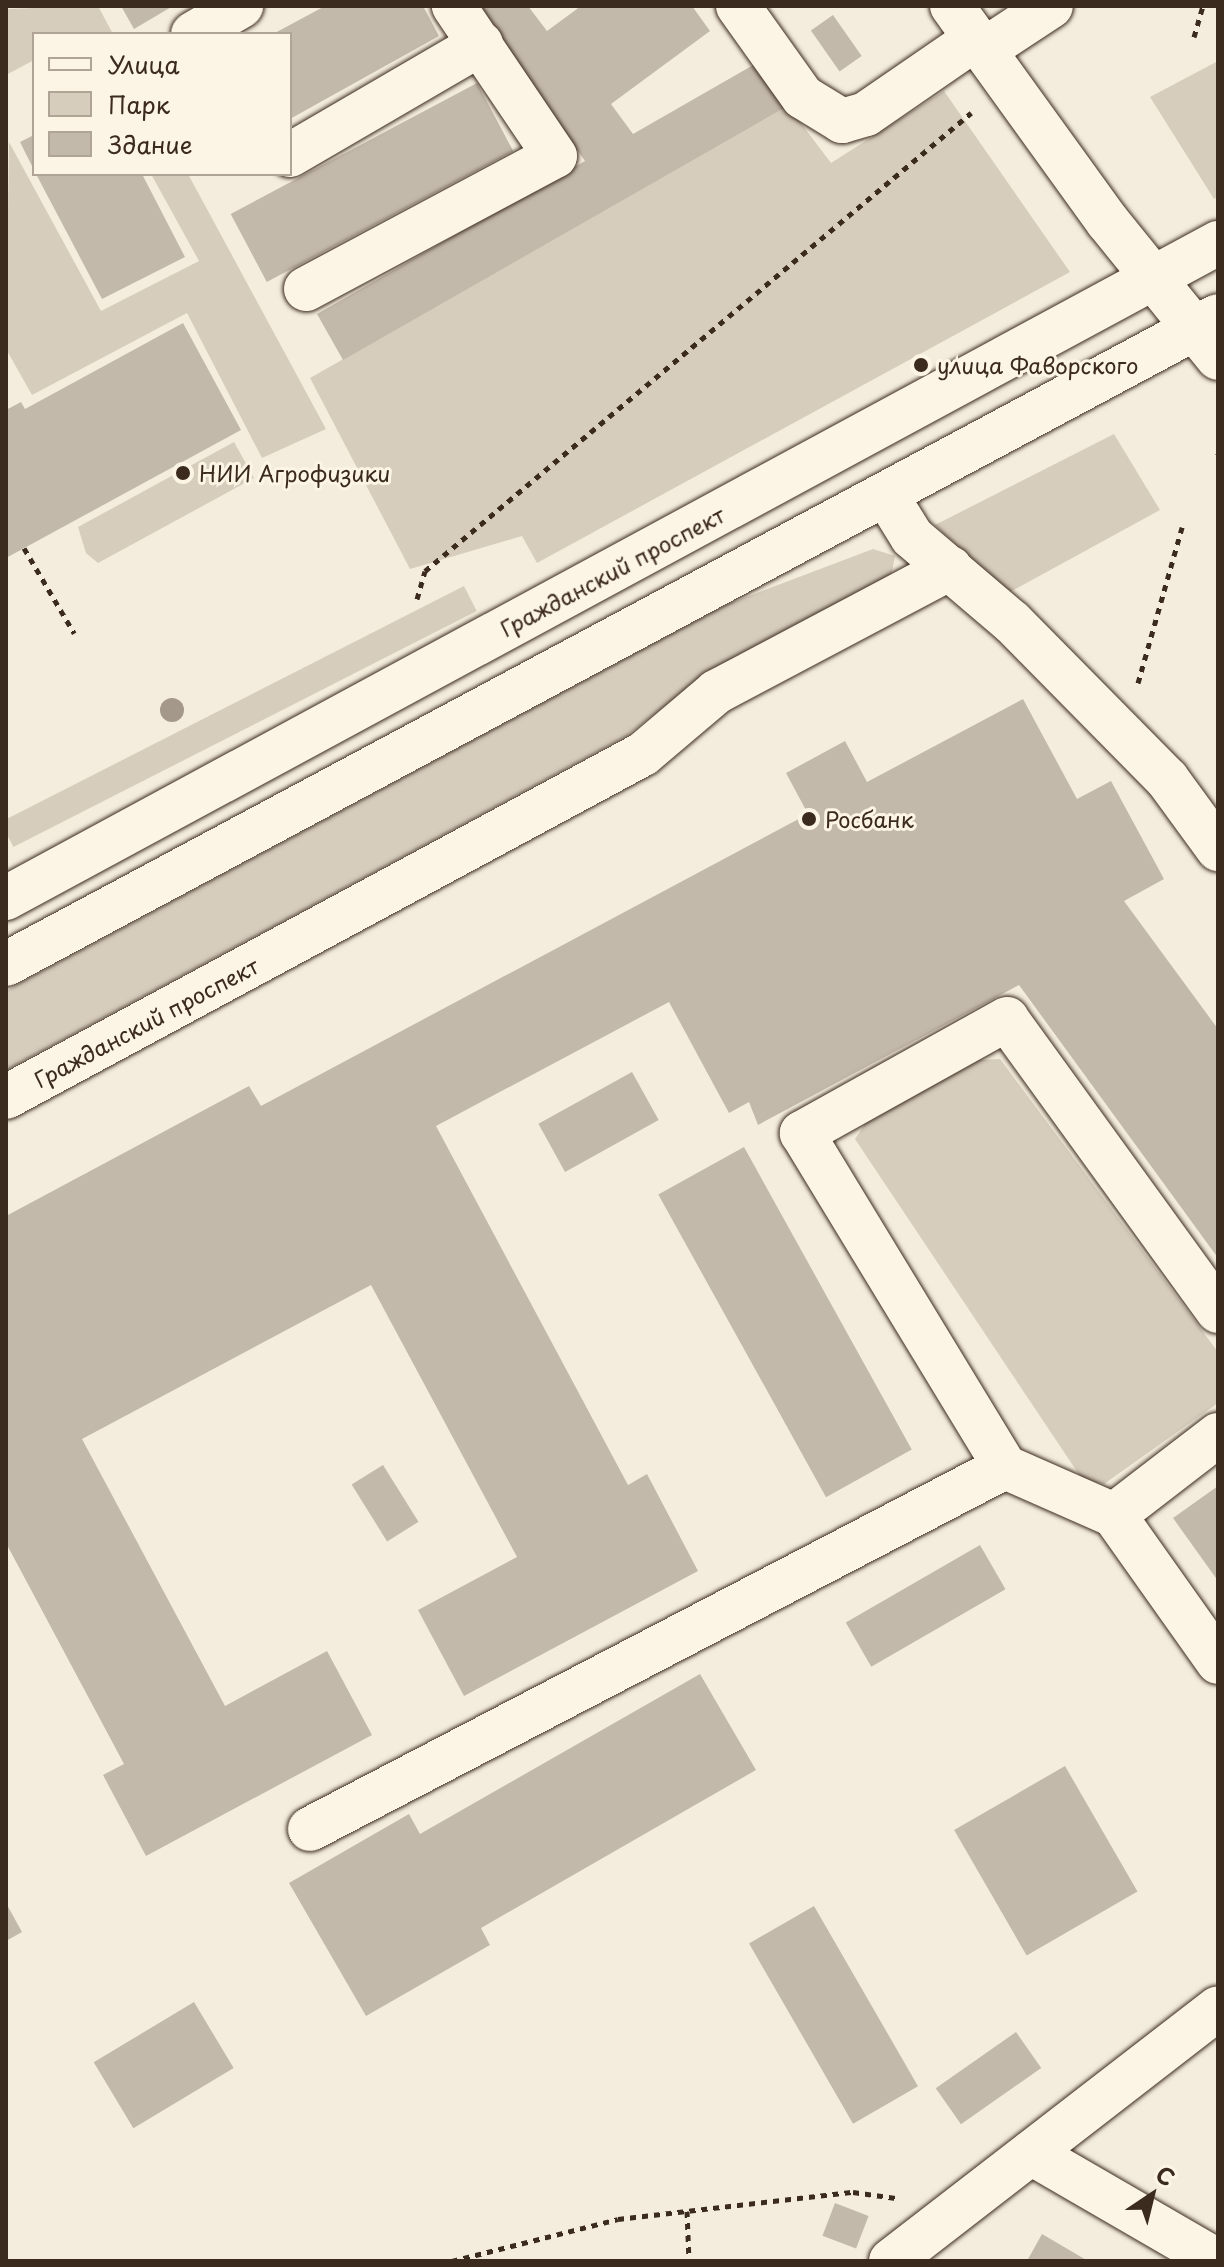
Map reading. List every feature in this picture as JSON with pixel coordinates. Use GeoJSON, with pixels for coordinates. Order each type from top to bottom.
{"type":"FeatureCollection","features":[{"type":"Feature","properties":{"kind":"main road"},"geometry":{"type":"LineString","coordinates":[[196,32],[241,6]]}},
{"type":"Feature","properties":{"kind":"main road"},"geometry":{"type":"LineString","coordinates":[[306,289],[555,156],[454,6]]}},
{"type":"Feature","properties":{"kind":"main road"},"geometry":{"type":"LineString","coordinates":[[738,6],[803,97],[842,121],[866,114],[970,32],[1051,6]]}},
{"type":"Feature","properties":{"kind":"main road"},"geometry":{"type":"LineString","coordinates":[[6,964],[886,495],[1210,334],[1154,279],[970,32]]}},
{"type":"Feature","properties":{"kind":"main road"},"geometry":{"type":"LineString","coordinates":[[292,154],[481,44]]}},
{"type":"Feature","properties":{"kind":"main road","name":"Гражданский проспект"},"geometry":{"type":"LineString","coordinates":[[6,898],[1218,243]]}},
{"type":"Feature","properties":{"kind":"main road"},"geometry":{"type":"LineString","coordinates":[[886,495],[912,537],[950,568],[1167,779],[1218,849]]}},
{"type":"Feature","properties":{"kind":"main road","name":"Гражданский проспект"},"geometry":{"type":"LineString","coordinates":[[6,1097],[643,754],[716,692],[950,568]]}},
{"type":"Feature","properties":{"kind":"main road"},"geometry":{"type":"LineString","coordinates":[[1218,1311],[1007,1019],[802,1133],[1005,1467],[1114,1515],[1218,1662]]}},
{"type":"Feature","properties":{"kind":"main road"},"geometry":{"type":"LineString","coordinates":[[1114,1515],[1218,1435]]}},
{"type":"Feature","properties":{"kind":"main road"},"geometry":{"type":"LineString","coordinates":[[310,1829],[1005,1467]]}},
{"type":"Feature","properties":{"kind":"main road"},"geometry":{"type":"LineString","coordinates":[[891,2261],[1218,2008]]}},
{"type":"Feature","properties":{"kind":"main road"},"geometry":{"type":"LineString","coordinates":[[1031,2153],[1217,2261]]}},
{"type":"Feature","properties":{"kind":"path"},"geometry":{"type":"LineString","coordinates":[[1194,37],[1203,6]]}},
{"type":"Feature","properties":{"kind":"path"},"geometry":{"type":"LineString","coordinates":[[417,599],[425,571],[971,113]]}},
{"type":"Feature","properties":{"kind":"path"},"geometry":{"type":"LineString","coordinates":[[1122,734],[1172,582],[1182,527]]}},
{"type":"Feature","properties":{"kind":"path"},"geometry":{"type":"LineString","coordinates":[[24,548],[74,633]]}},
{"type":"Feature","properties":{"kind":"path"},"geometry":{"type":"LineString","coordinates":[[452,2261],[618,2219],[853,2192],[960,2208]]}},
{"type":"Feature","properties":{"kind":"path"},"geometry":{"type":"LineString","coordinates":[[687,2211],[689,2261]]}},
{"type":"Feature","properties":{"kind":"green space"},"geometry":{"type":"Polygon","coordinates":[[[98,6],[112,32],[32,32],[32,61],[6,75],[6,9],[98,6]]]}},
{"type":"Feature","properties":{"kind":"green space"},"geometry":{"type":"Polygon","coordinates":[[[1218,61],[1218,197],[1214,199],[1150,97],[1218,61]]]}},
{"type":"Feature","properties":{"kind":"green space"},"geometry":{"type":"Polygon","coordinates":[[[944,91],[1070,272],[537,563],[522,536],[410,569],[310,378],[788,106],[831,163],[944,91]]]}},
{"type":"Feature","properties":{"kind":"green space"},"geometry":{"type":"Polygon","coordinates":[[[9,142],[101,311],[199,261],[152,176],[189,176],[326,429],[262,458],[187,313],[32,395],[6,349],[9,142]]]}},
{"type":"Feature","properties":{"kind":"green space"},"geometry":{"type":"Polygon","coordinates":[[[1114,434],[1160,510],[1008,593],[935,525],[1114,434]]]}},
{"type":"Feature","properties":{"kind":"green space"},"geometry":{"type":"Polygon","coordinates":[[[234,442],[254,478],[98,563],[86,553],[78,527],[234,442]]]}},
{"type":"Feature","properties":{"kind":"green space"},"geometry":{"type":"Polygon","coordinates":[[[873,549],[895,556],[891,577],[693,684],[626,736],[6,1070],[6,991],[728,604],[873,549]]]}},
{"type":"Feature","properties":{"kind":"green space"},"geometry":{"type":"Polygon","coordinates":[[[464,586],[477,611],[13,847],[6,833],[6,819],[464,586]]]}},
{"type":"Feature","properties":{"kind":"green space"},"geometry":{"type":"Polygon","coordinates":[[[1000,1059],[1218,1352],[1218,1403],[1104,1484],[1082,1479],[855,1139],[867,1121],[978,1060],[1000,1059]]]}},
{"type":"Feature","properties":{"kind":"building"},"geometry":{"type":"Polygon","coordinates":[[[121,6],[173,6],[134,29],[121,6]]]}},
{"type":"Feature","properties":{"kind":"building"},"geometry":{"type":"Polygon","coordinates":[[[325,6],[423,6],[439,36],[292,118],[292,32],[277,32],[325,6]]]}},
{"type":"Feature","properties":{"kind":"building"},"geometry":{"type":"Polygon","coordinates":[[[474,6],[528,6],[547,31],[581,6],[692,6],[710,31],[611,104],[633,134],[762,60],[788,106],[343,360],[317,314],[585,161],[474,6]]]}},
{"type":"Feature","properties":{"kind":"building"},"geometry":{"type":"Polygon","coordinates":[[[833,15],[862,56],[840,71],[811,30],[833,15]]]}},
{"type":"Feature","properties":{"kind":"building"},"geometry":{"type":"Polygon","coordinates":[[[477,83],[513,151],[267,282],[231,214],[477,83]]]}},
{"type":"Feature","properties":{"kind":"building"},"geometry":{"type":"Polygon","coordinates":[[[32,136],[32,166],[20,142],[32,136]]]}},
{"type":"Feature","properties":{"kind":"building"},"geometry":{"type":"Polygon","coordinates":[[[37,176],[143,176],[185,257],[102,299],[37,176]]]}},
{"type":"Feature","properties":{"kind":"building"},"geometry":{"type":"Polygon","coordinates":[[[183,323],[241,430],[6,558],[6,410],[21,402],[25,409],[183,323]]]}},
{"type":"Feature","properties":{"kind":"building"},"geometry":{"type":"Polygon","coordinates":[[[1023,699],[1077,799],[1111,781],[1164,879],[1124,901],[1218,1029],[1218,1258],[1019,985],[758,1125],[749,1102],[729,1113],[669,1002],[436,1126],[628,1485],[647,1474],[698,1571],[464,1696],[418,1610],[517,1557],[371,1285],[82,1439],[225,1706],[327,1651],[372,1735],[146,1856],[103,1775],[124,1764],[6,1543],[6,1216],[249,1086],[261,1106],[808,814],[786,773],[845,741],[867,782],[1023,699]]]}},
{"type":"Feature","properties":{"kind":"building"},"geometry":{"type":"Polygon","coordinates":[[[632,1072],[659,1120],[565,1172],[538,1124],[632,1072]]]}},
{"type":"Feature","properties":{"kind":"building"},"geometry":{"type":"Polygon","coordinates":[[[744,1147],[912,1450],[826,1497],[658,1195],[744,1147]]]}},
{"type":"Feature","properties":{"kind":"building"},"geometry":{"type":"Polygon","coordinates":[[[383,1465],[419,1522],[387,1541],[352,1485],[383,1465]]]}},
{"type":"Feature","properties":{"kind":"building"},"geometry":{"type":"Polygon","coordinates":[[[1218,1486],[1218,1581],[1173,1518],[1218,1486]]]}},
{"type":"Feature","properties":{"kind":"building"},"geometry":{"type":"Polygon","coordinates":[[[980,1545],[1006,1589],[871,1667],[846,1622],[980,1545]]]}},
{"type":"Feature","properties":{"kind":"building"},"geometry":{"type":"Polygon","coordinates":[[[700,1674],[756,1770],[481,1928],[490,1945],[366,2016],[289,1883],[409,1814],[420,1834],[700,1674]]]}},
{"type":"Feature","properties":{"kind":"building"},"geometry":{"type":"Polygon","coordinates":[[[1065,1766],[1138,1892],[1027,1956],[954,1830],[1065,1766]]]}},
{"type":"Feature","properties":{"kind":"building"},"geometry":{"type":"Polygon","coordinates":[[[6,1903],[22,1932],[6,1941],[6,1903]]]}},
{"type":"Feature","properties":{"kind":"building"},"geometry":{"type":"Polygon","coordinates":[[[814,1906],[918,2086],[853,2124],[749,1944],[814,1906]]]}},
{"type":"Feature","properties":{"kind":"building"},"geometry":{"type":"Polygon","coordinates":[[[194,2002],[234,2068],[133,2128],[94,2062],[194,2002]]]}},
{"type":"Feature","properties":{"kind":"building"},"geometry":{"type":"Polygon","coordinates":[[[1016,2032],[1041,2068],[961,2124],[936,2088],[1016,2032]]]}},
{"type":"Feature","properties":{"kind":"building"},"geometry":{"type":"Polygon","coordinates":[[[835,2203],[869,2216],[856,2249],[822,2236],[835,2203]]]}},
{"type":"Feature","properties":{"kind":"building"},"geometry":{"type":"Polygon","coordinates":[[[1042,2234],[1088,2261],[1027,2261],[1042,2234]]]}},
{"type":"Feature","properties":{"kind":"place","name":"улица Фаворского"},"geometry":{"type":"Point","coordinates":[921,365]}},
{"type":"Feature","properties":{"kind":"place","name":"НИИ Агрофизики"},"geometry":{"type":"Point","coordinates":[183,473]}},
{"type":"Feature","properties":{"kind":"place","name":"Росбанк"},"geometry":{"type":"Point","coordinates":[809,819]}}]}
